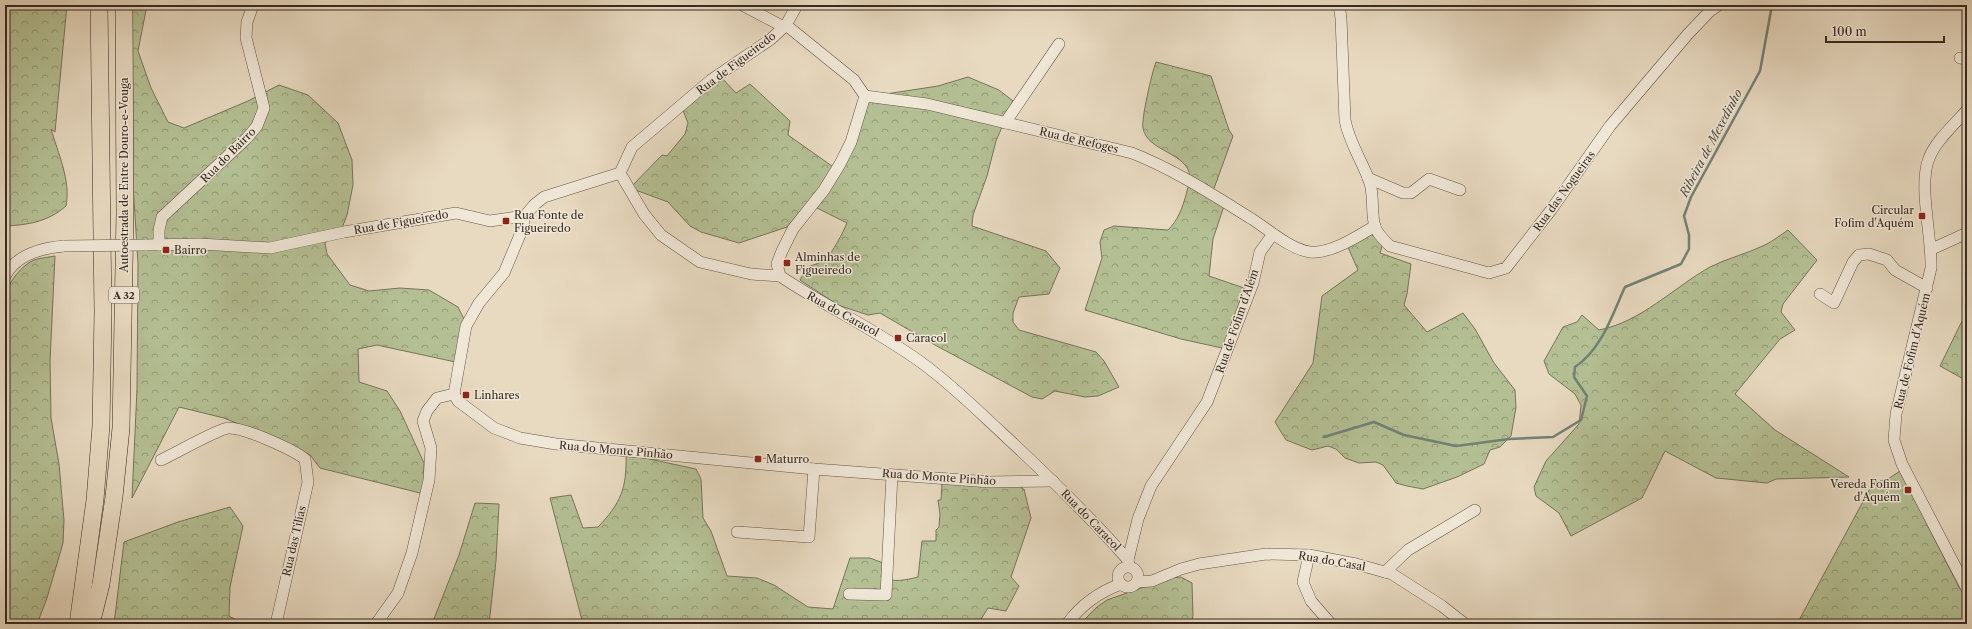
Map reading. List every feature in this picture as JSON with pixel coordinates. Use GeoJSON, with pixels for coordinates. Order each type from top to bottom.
{"type":"FeatureCollection","features":[{"type":"Feature","properties":{"kind":"highway","name":"Autoestrada de Entre Douro-e-Vouga"},"geometry":{"type":"LineString","coordinates":[[86,574],[95,500],[101,426],[103,312],[99,5]]}},
{"type":"Feature","properties":{"kind":"highway","name":"Autoestrada de Entre Douro-e-Vouga"},"geometry":{"type":"LineString","coordinates":[[101,584],[114,497],[121,428],[124,213],[124,5]]}},
{"type":"Feature","properties":{"kind":"highway","name":"A 32"},"geometry":{"type":"LineString","coordinates":[[69,624],[86,574]]}},
{"type":"Feature","properties":{"kind":"highway","name":"A 32"},"geometry":{"type":"LineString","coordinates":[[78,624],[86,574]]}},
{"type":"Feature","properties":{"kind":"highway","name":"A 32"},"geometry":{"type":"LineString","coordinates":[[91,624],[101,584]]}},
{"type":"Feature","properties":{"kind":"highway","name":"A 32"},"geometry":{"type":"LineString","coordinates":[[98,624],[101,584]]}},
{"type":"Feature","properties":{"kind":"street","name":"Rua do Bairro"},"geometry":{"type":"LineString","coordinates":[[159,244],[159,230],[162,217],[257,126],[264,108],[246,38],[247,22],[253,5]]}},
{"type":"Feature","properties":{"kind":"street"},"geometry":{"type":"LineString","coordinates":[[376,624],[398,593],[412,553],[429,480],[431,448],[423,421],[427,411],[436,398],[454,394],[466,326],[479,303],[504,273],[522,230],[525,216],[534,205],[544,197],[620,173],[644,214],[661,235],[700,262],[751,274],[780,276],[777,264],[782,251],[793,230],[824,190],[840,164],[851,142],[865,96],[854,80],[785,26],[742,5]]}},
{"type":"Feature","properties":{"kind":"street","name":"Rua de Figueiredo"},"geometry":{"type":"LineString","coordinates":[[620,173],[632,147],[710,80],[771,39],[785,26],[797,5]]}},
{"type":"Feature","properties":{"kind":"street"},"geometry":{"type":"LineString","coordinates":[[1273,234],[1282,241],[1311,252],[1337,247],[1375,226],[1374,205],[1368,178],[1347,132],[1345,120],[1341,18],[1339,5]]}},
{"type":"Feature","properties":{"kind":"street","name":"Rua das Nogueiras"},"geometry":{"type":"LineString","coordinates":[[1375,226],[1379,236],[1390,246],[1489,274],[1506,268],[1551,210],[1610,126],[1688,34],[1710,11],[1719,5]]}},
{"type":"Feature","properties":{"kind":"street"},"geometry":{"type":"LineString","coordinates":[[1005,123],[1059,44]]}},
{"type":"Feature","properties":{"kind":"street","name":"Rua de Refoges"},"geometry":{"type":"LineString","coordinates":[[865,96],[927,104],[1132,153],[1160,164],[1214,195],[1273,234]]}},
{"type":"Feature","properties":{"kind":"street","name":"Rua de Fofim d´Aquém"},"geometry":{"type":"LineString","coordinates":[[1967,110],[1939,142],[1928,160],[1925,181],[1932,249],[1931,268],[1896,414],[1894,440],[1902,464],[1967,589]]}},
{"type":"Feature","properties":{"kind":"street"},"geometry":{"type":"LineString","coordinates":[[1368,178],[1403,193],[1411,193],[1429,179],[1460,190]]}},
{"type":"Feature","properties":{"kind":"street","name":"Rua de Figueiredo"},"geometry":{"type":"LineString","coordinates":[[5,276],[8,271],[25,256],[47,247],[200,244],[270,248],[344,232],[456,213],[490,221],[525,216]]}},
{"type":"Feature","properties":{"kind":"street","name":"Rua de Fofim d´Além"},"geometry":{"type":"LineString","coordinates":[[1129,563],[1138,520],[1151,486],[1207,402],[1253,283],[1260,252],[1273,234]]}},
{"type":"Feature","properties":{"kind":"street"},"geometry":{"type":"LineString","coordinates":[[1932,249],[1967,234]]}},
{"type":"Feature","properties":{"kind":"street"},"geometry":{"type":"LineString","coordinates":[[1820,294],[1834,303],[1854,262],[1859,255],[1869,254],[1887,260],[1895,270],[1927,288]]}},
{"type":"Feature","properties":{"kind":"street","name":"Rua do Caracol"},"geometry":{"type":"LineString","coordinates":[[780,276],[801,291],[877,333],[923,364],[963,398],[1053,480],[1096,522],[1129,563]]}},
{"type":"Feature","properties":{"kind":"street","name":"Rua do Monte Pinhão"},"geometry":{"type":"LineString","coordinates":[[454,394],[458,401],[494,428],[520,438],[556,444],[892,475],[990,482],[1053,480]]}},
{"type":"Feature","properties":{"kind":"street","name":"Rua das Tílias"},"geometry":{"type":"LineString","coordinates":[[161,460],[226,428],[233,428],[286,447],[305,459],[308,482],[276,624]]}},
{"type":"Feature","properties":{"kind":"street"},"geometry":{"type":"LineString","coordinates":[[737,532],[809,537],[814,469]]}},
{"type":"Feature","properties":{"kind":"street"},"geometry":{"type":"LineString","coordinates":[[849,594],[886,594],[892,475]]}},
{"type":"Feature","properties":{"kind":"street"},"geometry":{"type":"LineString","coordinates":[[1385,572],[1408,550],[1475,510]]}},
{"type":"Feature","properties":{"kind":"street","name":"Rua do Casal"},"geometry":{"type":"LineString","coordinates":[[1137,582],[1152,581],[1199,564],[1266,554],[1309,554],[1385,572],[1410,584],[1465,624]]}},
{"type":"Feature","properties":{"kind":"street"},"geometry":{"type":"LineString","coordinates":[[1309,554],[1303,582],[1311,601],[1331,624]]}},
{"type":"Feature","properties":{"kind":"street"},"geometry":{"type":"LineString","coordinates":[[1129,563],[1138,573],[1137,582],[1129,588],[1121,584],[1118,579],[1119,572],[1129,563]]}},
{"type":"Feature","properties":{"kind":"street"},"geometry":{"type":"LineString","coordinates":[[1067,624],[1090,600],[1107,589],[1121,584]]}},
{"type":"Feature","properties":{"kind":"green space"},"geometry":{"type":"Polygon","coordinates":[[[5,5],[47,5],[56,11],[61,5],[67,5],[55,132],[51,129],[63,167],[67,187],[67,196],[66,206],[52,216],[37,222],[5,226],[5,5]]]}},
{"type":"Feature","properties":{"kind":"green space"},"geometry":{"type":"Polygon","coordinates":[[[131,5],[147,5],[138,51],[151,88],[168,122],[184,128],[248,101],[279,85],[308,95],[338,123],[352,160],[353,185],[347,215],[342,228],[325,243],[327,254],[350,285],[369,291],[400,288],[429,290],[458,307],[465,321],[460,363],[377,345],[358,349],[359,382],[387,391],[400,411],[424,463],[424,494],[320,468],[310,455],[295,447],[224,418],[179,407],[132,498],[137,389],[138,264],[133,184],[131,5]]]}},
{"type":"Feature","properties":{"kind":"green space"},"geometry":{"type":"Polygon","coordinates":[[[1156,62],[1211,76],[1229,130],[1233,136],[1212,194],[1225,203],[1213,239],[1209,276],[1244,288],[1233,324],[1222,348],[1181,339],[1085,310],[1102,258],[1100,242],[1104,230],[1114,226],[1168,230],[1179,214],[1186,195],[1190,179],[1188,169],[1182,162],[1152,142],[1146,136],[1143,128],[1145,106],[1156,62]]]}},
{"type":"Feature","properties":{"kind":"green space"},"geometry":{"type":"Polygon","coordinates":[[[720,76],[736,93],[750,84],[790,121],[788,135],[839,171],[866,97],[938,86],[968,77],[999,90],[1013,101],[996,141],[987,176],[973,215],[972,226],[1046,251],[1060,268],[1049,294],[1019,297],[1013,313],[1013,322],[1019,330],[1096,352],[1104,361],[1119,387],[1098,396],[1085,397],[1055,391],[1042,399],[1032,397],[935,345],[880,313],[868,315],[838,305],[800,280],[806,269],[828,256],[838,242],[847,223],[807,203],[787,227],[739,243],[701,232],[690,226],[668,202],[630,188],[662,155],[667,156],[685,134],[688,123],[682,108],[720,76]]]}},
{"type":"Feature","properties":{"kind":"green space"},"geometry":{"type":"Polygon","coordinates":[[[1788,230],[1817,260],[1783,304],[1781,312],[1795,330],[1780,339],[1735,394],[1775,430],[1849,477],[1776,479],[1767,483],[1716,478],[1665,451],[1642,498],[1571,536],[1559,513],[1536,496],[1534,487],[1546,461],[1579,424],[1581,405],[1575,394],[1549,374],[1544,361],[1563,327],[1577,322],[1582,315],[1599,330],[1629,320],[1710,267],[1767,244],[1788,230]]]}},
{"type":"Feature","properties":{"kind":"green space"},"geometry":{"type":"Polygon","coordinates":[[[1368,232],[1383,243],[1380,253],[1411,264],[1404,305],[1427,332],[1463,313],[1475,329],[1494,363],[1515,390],[1516,407],[1511,436],[1500,447],[1490,450],[1484,464],[1457,477],[1423,489],[1396,483],[1383,465],[1376,462],[1359,463],[1345,458],[1336,449],[1328,446],[1312,450],[1286,440],[1275,422],[1313,363],[1322,296],[1358,270],[1347,245],[1368,232]]]}},
{"type":"Feature","properties":{"kind":"green space"},"geometry":{"type":"Polygon","coordinates":[[[55,256],[50,361],[51,418],[59,464],[64,520],[63,543],[47,598],[37,624],[5,624],[5,294],[13,279],[25,266],[34,260],[55,256]]]}},
{"type":"Feature","properties":{"kind":"green space"},"geometry":{"type":"Polygon","coordinates":[[[1962,321],[1967,323],[1967,381],[1940,366],[1962,321]]]}},
{"type":"Feature","properties":{"kind":"green space"},"geometry":{"type":"Polygon","coordinates":[[[626,454],[696,469],[701,479],[703,518],[711,531],[727,576],[757,578],[774,585],[808,607],[833,609],[850,558],[870,558],[883,563],[881,577],[886,579],[900,580],[918,577],[922,541],[936,541],[936,530],[939,527],[940,514],[938,500],[941,500],[942,483],[1023,481],[1022,489],[1024,489],[1031,518],[1011,577],[1019,586],[1006,611],[988,608],[978,624],[583,624],[550,498],[571,495],[583,528],[598,527],[612,510],[621,494],[624,486],[626,454]]]}},
{"type":"Feature","properties":{"kind":"green space"},"geometry":{"type":"Polygon","coordinates":[[[1900,471],[1960,589],[1967,586],[1967,624],[1797,624],[1873,483],[1888,479],[1900,471]]]}},
{"type":"Feature","properties":{"kind":"green space"},"geometry":{"type":"Polygon","coordinates":[[[475,503],[499,504],[496,561],[489,624],[432,624],[459,555],[475,503]]]}},
{"type":"Feature","properties":{"kind":"green space"},"geometry":{"type":"Polygon","coordinates":[[[230,507],[243,526],[230,587],[229,616],[244,624],[114,624],[124,542],[178,522],[230,507]]]}},
{"type":"Feature","properties":{"kind":"green space"},"geometry":{"type":"Polygon","coordinates":[[[1181,577],[1192,583],[1193,616],[1191,624],[1080,624],[1097,607],[1107,600],[1170,578],[1181,577]]]}},
{"type":"Feature","properties":{"kind":"waterway","name":"Ribeira de Mexedinho"},"geometry":{"type":"LineString","coordinates":[[1324,437],[1374,422],[1404,435],[1456,446],[1509,439],[1553,437],[1581,420],[1587,396],[1574,377],[1575,367],[1584,360],[1599,341],[1611,320],[1625,287],[1681,264],[1689,249],[1689,235],[1684,216],[1691,197],[1760,71],[1772,5]]}},
{"type":"Feature","properties":{"kind":"place","name":"Circular Fofim d'Aquém"},"geometry":{"type":"Point","coordinates":[1922,216]}},
{"type":"Feature","properties":{"kind":"place","name":"Rua Fonte de Figueiredo"},"geometry":{"type":"Point","coordinates":[506,221]}},
{"type":"Feature","properties":{"kind":"place","name":"Bairro"},"geometry":{"type":"Point","coordinates":[166,250]}},
{"type":"Feature","properties":{"kind":"place","name":"Alminhas de Figueiredo"},"geometry":{"type":"Point","coordinates":[787,263]}},
{"type":"Feature","properties":{"kind":"place","name":"Caracol"},"geometry":{"type":"Point","coordinates":[898,338]}},
{"type":"Feature","properties":{"kind":"place","name":"Linhares"},"geometry":{"type":"Point","coordinates":[466,395]}},
{"type":"Feature","properties":{"kind":"place","name":"Maturro"},"geometry":{"type":"Point","coordinates":[758,459]}},
{"type":"Feature","properties":{"kind":"place","name":"Vereda Fofim d'Aquém"},"geometry":{"type":"Point","coordinates":[1908,490]}}]}
